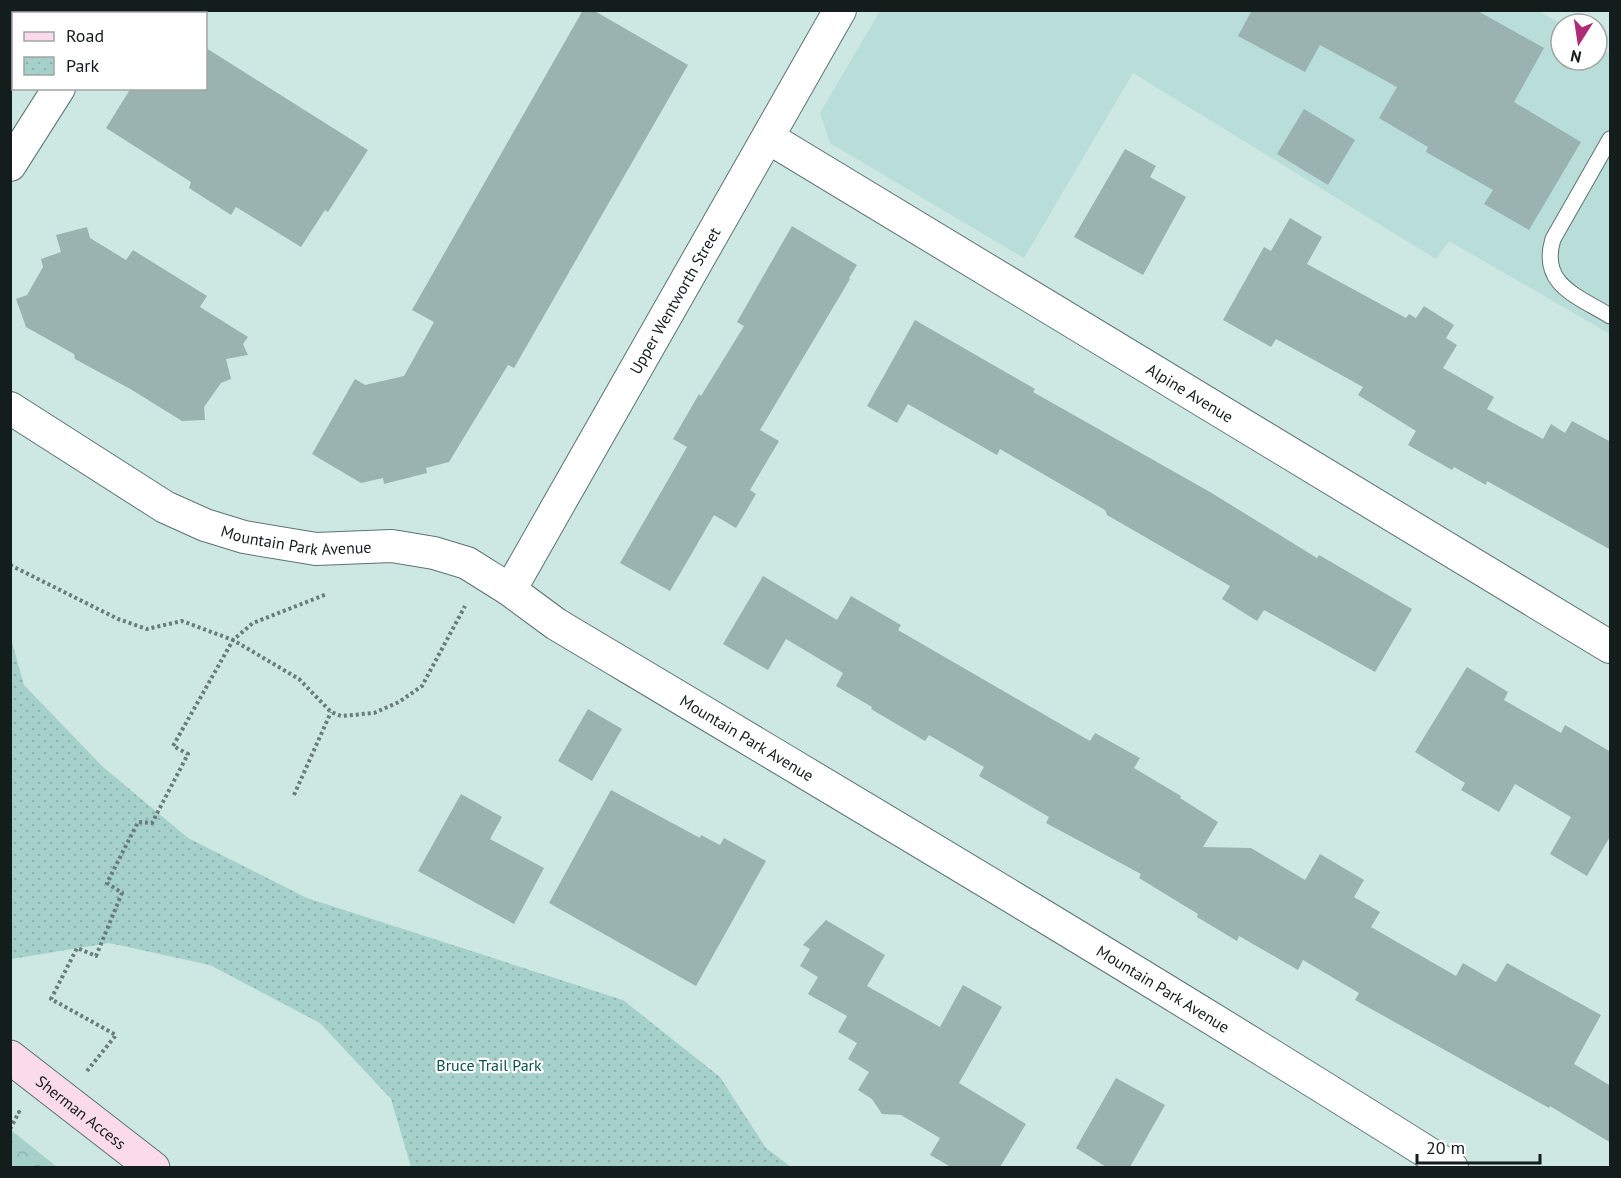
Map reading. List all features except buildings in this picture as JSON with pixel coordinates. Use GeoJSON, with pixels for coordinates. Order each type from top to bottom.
{"type":"FeatureCollection","features":[{"type":"Feature","properties":{"kind":"main road","name":"Sherman Access"},"geometry":{"type":"LineString","coordinates":[[10,1057],[153,1167]]}},
{"type":"Feature","properties":{"kind":"street","name":"Upper Wentworth Street"},"geometry":{"type":"LineString","coordinates":[[510,590],[840,10]]}},
{"type":"Feature","properties":{"kind":"street"},"geometry":{"type":"LineString","coordinates":[[10,165],[58,90]]}},
{"type":"Feature","properties":{"kind":"street","name":"Alpine Avenue"},"geometry":{"type":"LineString","coordinates":[[769,138],[1611,647]]}},
{"type":"Feature","properties":{"kind":"street","name":"Mountain Park Avenue"},"geometry":{"type":"LineString","coordinates":[[10,408],[165,507],[205,525],[244,537],[316,549],[392,546],[434,553],[467,563],[510,590],[556,624],[1026,905],[1452,1167]]}},
{"type":"Feature","properties":{"kind":"lane"},"geometry":{"type":"LineString","coordinates":[[1611,139],[1553,239],[1548,254],[1551,268],[1559,284],[1611,316]]}},
{"type":"Feature","properties":{"kind":"path"},"geometry":{"type":"LineString","coordinates":[[10,565],[118,619],[147,629],[182,621],[233,640],[299,679],[331,712],[340,716],[374,713],[399,702],[422,686],[467,603]]}},
{"type":"Feature","properties":{"kind":"path"},"geometry":{"type":"LineString","coordinates":[[83,1076],[116,1035],[51,999],[77,948],[96,956],[122,894],[107,883],[138,822],[152,823],[188,754],[173,746],[233,640],[253,623],[327,594]]}},
{"type":"Feature","properties":{"kind":"path"},"geometry":{"type":"LineString","coordinates":[[294,795],[331,712]]}},
{"type":"Feature","properties":{"kind":"path"},"geometry":{"type":"LineString","coordinates":[[10,1129],[15,1120]]}},
{"type":"Feature","properties":{"kind":"shaded area"},"geometry":{"type":"Polygon","coordinates":[[[880,11],[1539,11],[1549,17],[1549,72],[1609,72],[1610,54],[1610,334],[1449,241],[1436,259],[1133,73],[1024,258],[830,143],[820,113],[880,11]]]}},
{"type":"Feature","properties":{"kind":"green space","name":"Bruce Trail Park"},"geometry":{"type":"Polygon","coordinates":[[[10,635],[24,685],[103,767],[188,838],[307,898],[623,1000],[720,1077],[766,1148],[791,1167],[411,1167],[391,1099],[320,1023],[210,965],[109,943],[11,959],[10,635]]]}},
{"type":"Feature","properties":{"kind":"green space"},"geometry":{"type":"Polygon","coordinates":[[[11,1130],[57,1167],[11,1167],[11,1130]]]}}]}
